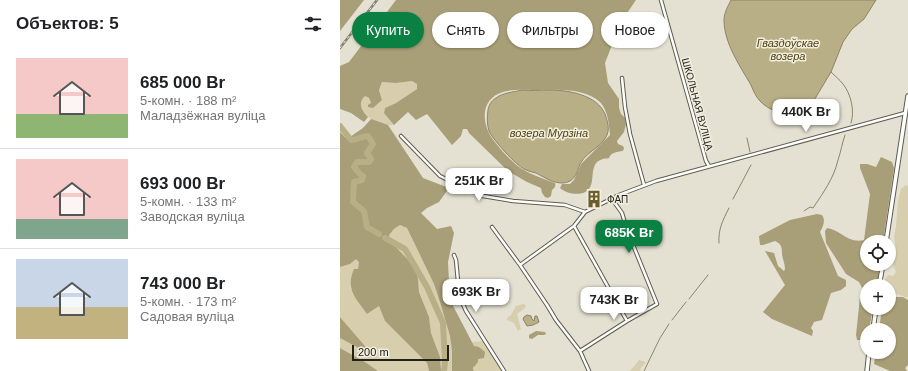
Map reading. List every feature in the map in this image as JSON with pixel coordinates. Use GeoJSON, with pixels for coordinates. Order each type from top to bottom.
{"type":"FeatureCollection","features":[{"type":"Feature","properties":{"kind":"street","name":"ШКОЛЬНАЯ ВУЛІЦА"},"geometry":{"type":"LineString","coordinates":[[661,0],[706,161],[709,166]]}},
{"type":"Feature","properties":{"kind":"street"},"geometry":{"type":"LineString","coordinates":[[622,78],[630,134],[644,185]]}},
{"type":"Feature","properties":{"kind":"street"},"geometry":{"type":"LineString","coordinates":[[887,235],[908,96]]}},
{"type":"Feature","properties":{"kind":"street"},"geometry":{"type":"LineString","coordinates":[[520,265],[574,226],[585,212],[644,185],[905,113]]}},
{"type":"Feature","properties":{"kind":"street"},"geometry":{"type":"LineString","coordinates":[[401,136],[440,176],[483,196],[513,201],[564,205],[585,212]]}},
{"type":"Feature","properties":{"kind":"street"},"geometry":{"type":"LineString","coordinates":[[580,351],[658,304],[627,230],[622,213],[612,199]]}},
{"type":"Feature","properties":{"kind":"street"},"geometry":{"type":"LineString","coordinates":[[574,226],[628,321]]}},
{"type":"Feature","properties":{"kind":"street"},"geometry":{"type":"LineString","coordinates":[[492,227],[520,265],[556,320],[580,351],[589,371]]}},
{"type":"Feature","properties":{"kind":"street"},"geometry":{"type":"LineString","coordinates":[[454,255],[456,260],[459,292],[462,302],[466,311],[504,371]]}},
{"type":"Feature","properties":{"kind":"street"},"geometry":{"type":"LineString","coordinates":[[867,371],[869,359]]}},
{"type":"Feature","properties":{"kind":"shaded area"},"geometry":{"type":"Polygon","coordinates":[[[340,0],[364,0],[355,12],[352,12],[352,16],[340,31],[340,0]]]}},
{"type":"Feature","properties":{"kind":"shaded area"},"geometry":{"type":"Polygon","coordinates":[[[396,0],[636,0],[628,12],[601,12],[601,48],[611,48],[605,63],[608,83],[619,99],[619,108],[621,114],[625,118],[626,124],[624,132],[617,141],[618,144],[623,146],[623,151],[613,153],[609,158],[598,161],[595,164],[591,185],[586,192],[574,194],[566,192],[560,188],[562,184],[570,184],[574,180],[581,164],[610,135],[607,114],[601,103],[587,94],[569,90],[517,90],[506,91],[495,95],[488,103],[485,111],[485,121],[491,137],[518,166],[534,175],[555,183],[555,188],[552,190],[551,196],[548,198],[542,193],[541,188],[508,171],[469,133],[467,129],[463,129],[461,136],[452,145],[427,114],[416,120],[408,112],[394,125],[384,113],[385,108],[396,103],[417,89],[417,84],[412,81],[396,83],[382,82],[379,90],[382,100],[373,108],[368,107],[371,103],[369,98],[365,96],[361,101],[361,107],[368,117],[364,122],[351,113],[340,109],[340,66],[349,62],[360,48],[424,48],[424,12],[387,12],[396,0]]]}},
{"type":"Feature","properties":{"kind":"shaded area"},"geometry":{"type":"Polygon","coordinates":[[[412,81],[417,84],[417,89],[396,103],[385,108],[384,113],[394,125],[378,123],[372,120],[361,107],[360,102],[365,96],[369,98],[371,103],[368,106],[373,108],[382,100],[379,90],[382,82],[396,83],[412,81]]]}},
{"type":"Feature","properties":{"kind":"shaded area"},"geometry":{"type":"Polygon","coordinates":[[[371,119],[388,125],[423,178],[449,188],[439,202],[421,213],[437,229],[451,226],[454,233],[448,262],[450,300],[474,346],[479,347],[485,352],[484,358],[478,359],[478,362],[473,368],[474,371],[452,371],[450,336],[440,302],[434,284],[407,228],[400,225],[394,229],[389,235],[390,241],[416,268],[419,292],[429,317],[431,333],[440,357],[441,371],[429,371],[427,363],[385,321],[379,306],[367,314],[351,288],[354,269],[358,269],[359,262],[356,259],[350,264],[340,267],[340,132],[347,139],[363,128],[371,119]]]}},
{"type":"Feature","properties":{"kind":"shaded area"},"geometry":{"type":"Polygon","coordinates":[[[881,157],[892,162],[894,168],[884,235],[865,235],[870,194],[860,168],[860,164],[867,164],[876,167],[881,157]]]}},
{"type":"Feature","properties":{"kind":"shaded area"},"geometry":{"type":"Polygon","coordinates":[[[906,185],[908,186],[908,298],[896,294],[896,279],[885,279],[888,275],[893,276],[896,272],[896,235],[894,235],[898,201],[901,189],[906,185]]]}},
{"type":"Feature","properties":{"kind":"shaded area"},"geometry":{"type":"Polygon","coordinates":[[[817,214],[822,215],[824,219],[824,224],[820,232],[838,276],[846,280],[846,286],[841,290],[831,293],[822,320],[814,322],[811,328],[813,331],[812,336],[772,319],[763,312],[785,285],[765,251],[774,253],[778,266],[784,271],[785,267],[782,248],[780,245],[775,241],[760,245],[759,236],[790,220],[817,214]]]}},
{"type":"Feature","properties":{"kind":"shaded area"},"geometry":{"type":"Polygon","coordinates":[[[400,225],[407,228],[434,284],[450,336],[452,371],[441,371],[440,357],[431,333],[429,317],[419,292],[416,268],[390,241],[389,235],[400,225]]]}},
{"type":"Feature","properties":{"kind":"shaded area"},"geometry":{"type":"Polygon","coordinates":[[[827,228],[832,229],[860,241],[860,271],[879,271],[878,279],[860,279],[860,284],[846,274],[826,243],[825,231],[827,228]]]}},
{"type":"Feature","properties":{"kind":"shaded area"},"geometry":{"type":"Polygon","coordinates":[[[356,258],[359,262],[358,270],[350,288],[367,314],[379,306],[385,321],[427,363],[429,371],[378,371],[340,348],[340,338],[368,353],[340,317],[340,267],[350,264],[356,258]]]}},
{"type":"Feature","properties":{"kind":"shaded area"},"geometry":{"type":"Polygon","coordinates":[[[860,297],[860,315],[872,315],[870,323],[860,323],[860,340],[857,340],[856,335],[860,297]]]}},
{"type":"Feature","properties":{"kind":"shaded area"},"geometry":{"type":"Polygon","coordinates":[[[896,297],[903,297],[908,300],[908,365],[905,368],[907,371],[890,371],[874,364],[875,359],[896,359],[896,323],[880,323],[881,315],[896,315],[896,297]]]}},
{"type":"Feature","properties":{"kind":"shaded area"},"geometry":{"type":"Polygon","coordinates":[[[523,304],[526,305],[525,308],[517,314],[521,329],[518,331],[514,323],[507,320],[516,306],[523,304]]]}},
{"type":"Feature","properties":{"kind":"shaded area"},"geometry":{"type":"Polygon","coordinates":[[[340,317],[370,352],[368,353],[340,338],[340,317]]]}},
{"type":"Feature","properties":{"kind":"shaded area"},"geometry":{"type":"Polygon","coordinates":[[[536,331],[545,332],[546,334],[538,335],[532,339],[529,338],[529,335],[536,331]]]}},
{"type":"Feature","properties":{"kind":"shaded area"},"geometry":{"type":"Polygon","coordinates":[[[483,341],[502,371],[474,371],[474,346],[472,342],[483,341]]]}},
{"type":"Feature","properties":{"kind":"shaded area"},"geometry":{"type":"Polygon","coordinates":[[[340,348],[365,362],[378,371],[340,371],[340,348]]]}},
{"type":"Feature","properties":{"kind":"shaded area"},"geometry":{"type":"Polygon","coordinates":[[[639,360],[646,362],[640,369],[641,371],[630,371],[639,360]]]}},
{"type":"Feature","properties":{"kind":"water","name":"Гваздоўскае возера"},"geometry":{"type":"Polygon","coordinates":[[[731,0],[876,0],[864,19],[852,29],[843,42],[831,72],[810,107],[798,113],[784,113],[771,109],[760,101],[730,46],[724,20],[726,10],[731,0]]]}},
{"type":"Feature","properties":{"kind":"water","name":"возера Мурзіна"},"geometry":{"type":"Polygon","coordinates":[[[522,90],[557,90],[582,95],[596,102],[605,114],[608,127],[607,135],[601,144],[588,154],[580,163],[573,179],[566,183],[548,179],[520,167],[505,152],[489,131],[489,106],[494,99],[501,95],[522,90]]]}},
{"type":"Feature","properties":{"kind":"water"},"geometry":{"type":"Polygon","coordinates":[[[527,315],[531,316],[534,321],[535,316],[537,316],[539,322],[527,326],[523,319],[527,315]]]}},
{"type":"Feature","properties":{"kind":"waterway"},"geometry":{"type":"LineString","coordinates":[[831,72],[842,82],[852,103],[853,113],[851,123]]}},
{"type":"Feature","properties":{"kind":"waterway"},"geometry":{"type":"LineString","coordinates":[[340,126],[351,140],[368,136],[373,144],[367,153],[371,159],[369,162],[357,162],[354,167],[363,176],[362,180],[354,182],[353,202],[364,211],[367,227],[379,234]]}},
{"type":"Feature","properties":{"kind":"waterway"},"geometry":{"type":"LineString","coordinates":[[804,211],[810,207],[813,208],[828,185],[834,173],[845,135]]}},
{"type":"Feature","properties":{"kind":"waterway"},"geometry":{"type":"LineString","coordinates":[[747,138],[750,152]]}},
{"type":"Feature","properties":{"kind":"waterway"},"geometry":{"type":"LineString","coordinates":[[733,199],[751,165]]}},
{"type":"Feature","properties":{"kind":"waterway"},"geometry":{"type":"LineString","coordinates":[[719,243],[720,229],[729,208]]}},
{"type":"Feature","properties":{"kind":"waterway"},"geometry":{"type":"LineString","coordinates":[[385,238],[405,249],[427,287],[443,323],[444,371]]}},
{"type":"Feature","properties":{"kind":"waterway"},"geometry":{"type":"LineString","coordinates":[[689,299],[708,275]]}},
{"type":"Feature","properties":{"kind":"waterway"},"geometry":{"type":"LineString","coordinates":[[672,320],[686,302]]}},
{"type":"Feature","properties":{"kind":"waterway"},"geometry":{"type":"LineString","coordinates":[[644,371],[660,338],[669,324]]}},
{"type":"Feature","properties":{"kind":"railway"},"geometry":{"type":"LineString","coordinates":[[340,48],[377,0]]}},
{"type":"Feature","properties":{"kind":"place","name":"ФАП"},"geometry":{"type":"Point","coordinates":[594,199]}}]}
